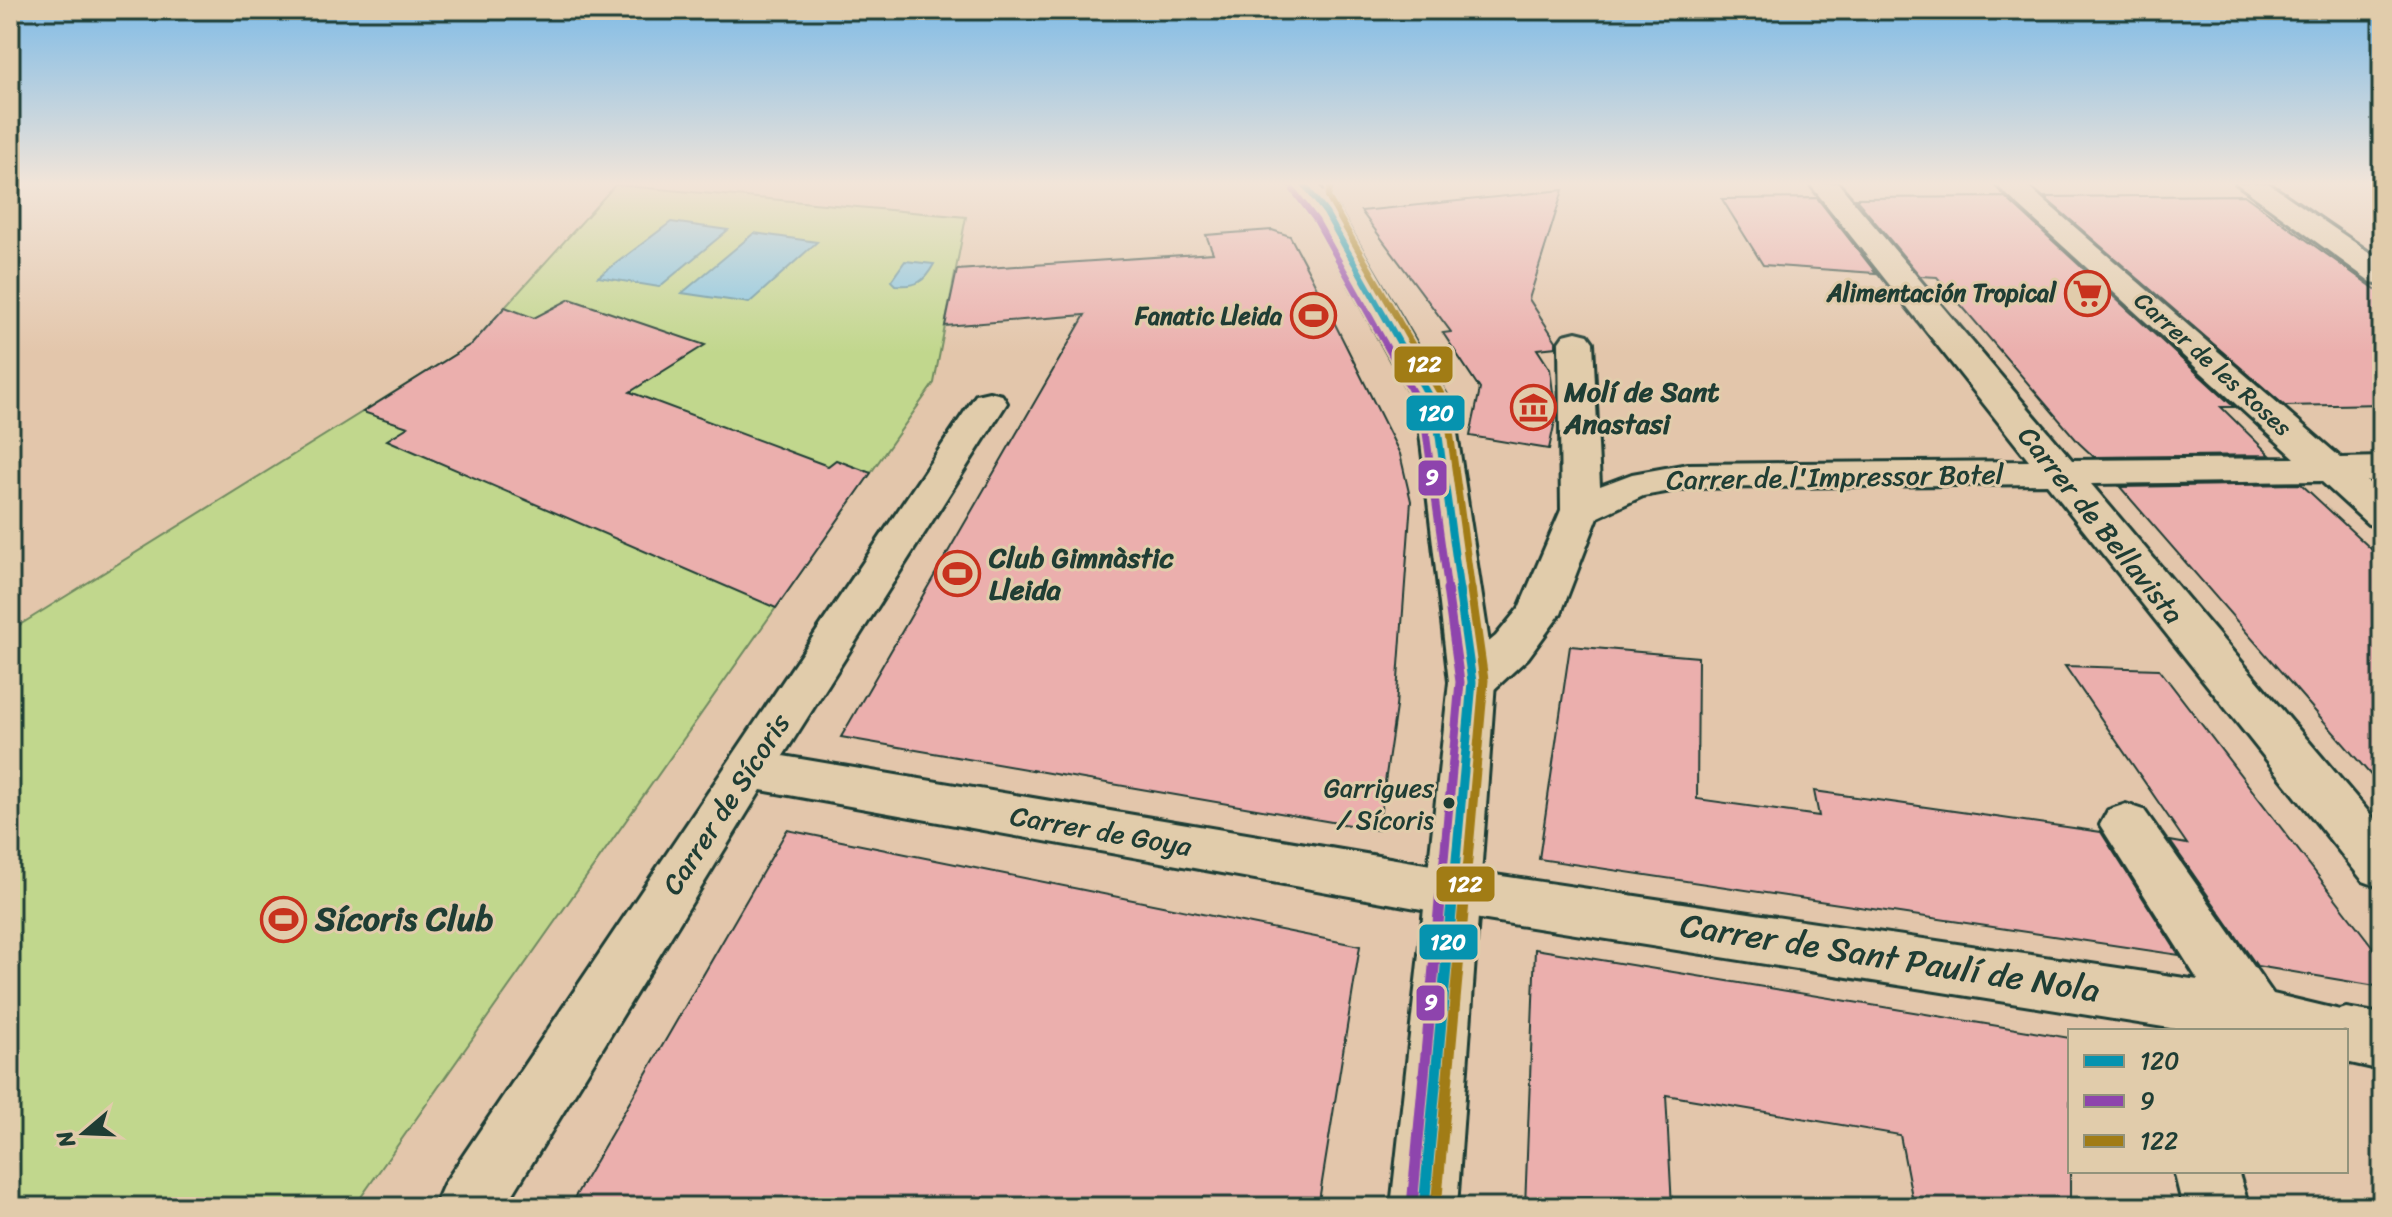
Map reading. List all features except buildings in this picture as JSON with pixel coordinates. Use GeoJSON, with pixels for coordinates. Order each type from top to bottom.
{"type":"FeatureCollection","features":[{"type":"Feature","properties":{"kind":"street"},"geometry":{"type":"LineString","coordinates":[[1341,240],[1435,407],[1472,682],[1424,1207]]}},
{"type":"Feature","properties":{"kind":"street","name":"Carrer de Bellavista"},"geometry":{"type":"LineString","coordinates":[[1869,240],[2382,866]]}},
{"type":"Feature","properties":{"kind":"street","name":"Carrer de les Roses"},"geometry":{"type":"LineString","coordinates":[[2072,240],[2382,515]]}},
{"type":"Feature","properties":{"kind":"street"},"geometry":{"type":"LineString","coordinates":[[2331,240],[2382,275]]}},
{"type":"Feature","properties":{"kind":"street"},"geometry":{"type":"LineString","coordinates":[[1472,682],[1512,647],[1539,613],[1581,510],[1576,342]]}},
{"type":"Feature","properties":{"kind":"street","name":"Carrer de Sícoris"},"geometry":{"type":"LineString","coordinates":[[467,1207],[748,769],[989,403]]}},
{"type":"Feature","properties":{"kind":"street","name":"Carrer de l'Impressor Botel"},"geometry":{"type":"LineString","coordinates":[[1581,510],[1632,486],[1688,476],[2382,469]]}},
{"type":"Feature","properties":{"kind":"street","name":"Carrer de Goya"},"geometry":{"type":"LineString","coordinates":[[748,769],[1455,892]]}},
{"type":"Feature","properties":{"kind":"street"},"geometry":{"type":"LineString","coordinates":[[2126,825],[2255,1018]]}},
{"type":"Feature","properties":{"kind":"street","name":"Carrer de Sant Paulí de Nola"},"geometry":{"type":"LineString","coordinates":[[1455,892],[2159,1014],[2255,1018],[2313,1029]]}},
{"type":"Feature","properties":{"kind":"street"},"geometry":{"type":"LineString","coordinates":[[2348,1035],[2382,1042]]}},
{"type":"Feature","properties":{"kind":"street"},"geometry":{"type":"LineString","coordinates":[[2207,1173],[2216,1207]]}},
{"type":"Feature","properties":{"kind":"green space","name":"Sícoris Club"},"geometry":{"type":"Polygon","coordinates":[[[566,240],[962,240],[934,383],[354,1207],[10,1207],[10,631],[473,343],[566,240]]]}},
{"type":"Feature","properties":{"kind":"water"},"geometry":{"type":"Polygon","coordinates":[[[647,240],[716,240],[659,287],[598,277],[647,240]]]}},
{"type":"Feature","properties":{"kind":"water"},"geometry":{"type":"Polygon","coordinates":[[[746,240],[817,242],[749,303],[682,293],[746,240]]]}},
{"type":"Feature","properties":{"kind":"water"},"geometry":{"type":"Polygon","coordinates":[[[905,261],[934,264],[919,282],[895,285],[891,281],[905,261]]]}},
{"type":"Feature","properties":{"kind":"transit line","name":"9"},"geometry":{"type":"LineString","coordinates":[[1327,240],[1423,411],[1460,682],[1412,1206]]}},
{"type":"Feature","properties":{"kind":"transit line","name":"120"},"geometry":{"type":"LineString","coordinates":[[1341,240],[1435,407],[1472,682],[1424,1207]]}},
{"type":"Feature","properties":{"kind":"transit line","name":"122"},"geometry":{"type":"LineString","coordinates":[[1353,240],[1446,403],[1484,680],[1436,1207]]}},
{"type":"Feature","properties":{"kind":"place","name":"Alimentación Tropical"},"geometry":{"type":"Point","coordinates":[2087,293]}},
{"type":"Feature","properties":{"kind":"place","name":"Fanatic Lleida"},"geometry":{"type":"Point","coordinates":[1313,316]}},
{"type":"Feature","properties":{"kind":"place","name":"Molí de Sant Anastasi"},"geometry":{"type":"Point","coordinates":[1533,407]}},
{"type":"Feature","properties":{"kind":"place","name":"Club Gimnàstic Lleida"},"geometry":{"type":"Point","coordinates":[958,573]}},
{"type":"Feature","properties":{"kind":"place","name":"Garrigues / Sícoris"},"geometry":{"type":"Point","coordinates":[1449,803]}},
{"type":"Feature","properties":{"kind":"place","name":"Sícoris Club"},"geometry":{"type":"Point","coordinates":[284,919]}}]}
